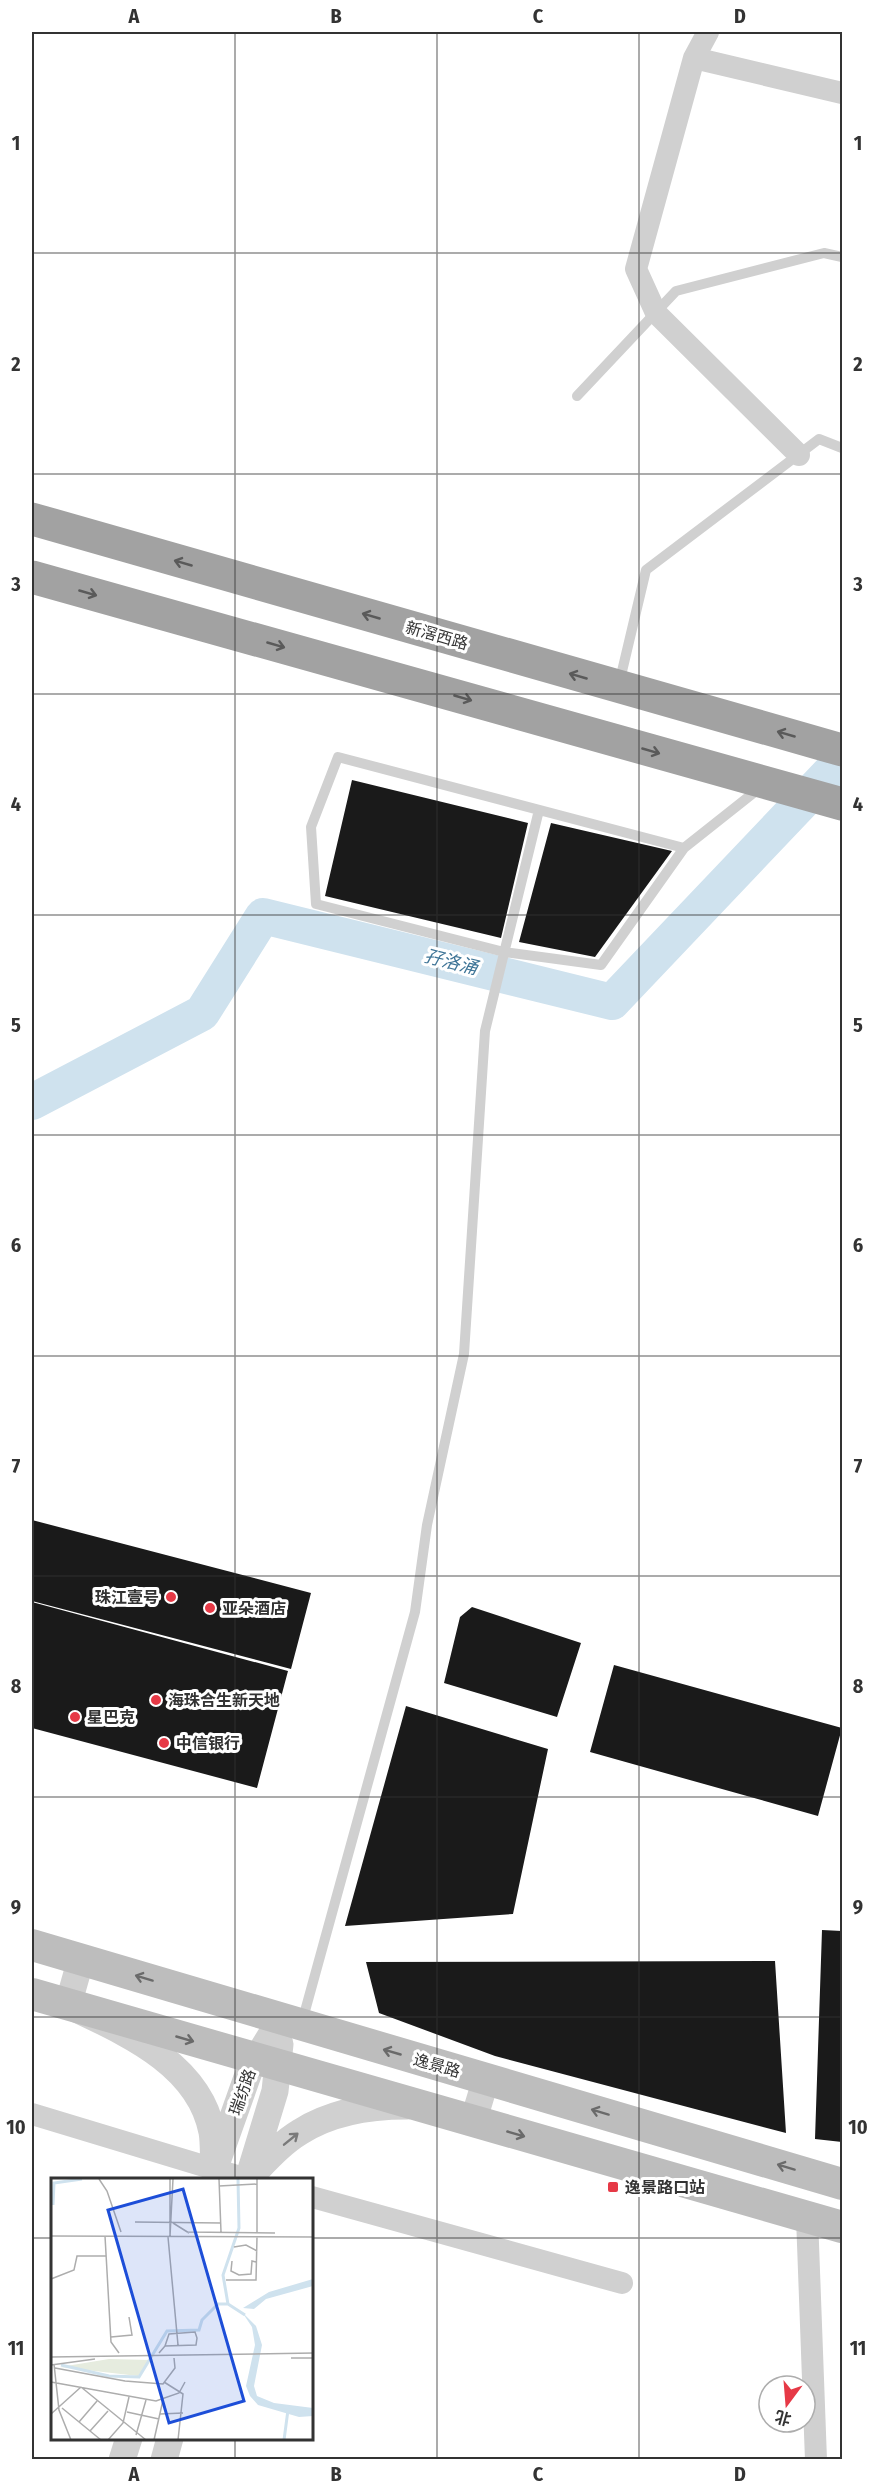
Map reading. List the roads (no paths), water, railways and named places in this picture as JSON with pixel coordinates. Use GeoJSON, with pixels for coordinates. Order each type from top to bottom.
{"type":"FeatureCollection","features":[{"type":"Feature","properties":{"kind":"highway","name":"新滘西路"},"geometry":{"type":"LineString","coordinates":[[32,519],[843,750]]}},
{"type":"Feature","properties":{"kind":"highway"},"geometry":{"type":"LineString","coordinates":[[32,577],[843,804]]}},
{"type":"Feature","properties":{"kind":"main road","name":"逸景路"},"geometry":{"type":"LineString","coordinates":[[32,1945],[843,2184]]}},
{"type":"Feature","properties":{"kind":"main road"},"geometry":{"type":"LineString","coordinates":[[32,1994],[843,2227]]}},
{"type":"Feature","properties":{"kind":"street"},"geometry":{"type":"LineString","coordinates":[[708,32],[694,58],[636,269],[656,313],[799,455]]}},
{"type":"Feature","properties":{"kind":"street"},"geometry":{"type":"LineString","coordinates":[[694,58],[843,93]]}},
{"type":"Feature","properties":{"kind":"street"},"geometry":{"type":"LineString","coordinates":[[81,1959],[68,2005],[138,2039],[167,2061],[193,2090],[203,2107],[212,2132],[212,2174]]}},
{"type":"Feature","properties":{"kind":"street","name":"瑞纺路"},"geometry":{"type":"LineString","coordinates":[[212,2174],[267,2062],[291,2022]]}},
{"type":"Feature","properties":{"kind":"street"},"geometry":{"type":"LineString","coordinates":[[248,2178],[275,2091],[267,2062]]}},
{"type":"Feature","properties":{"kind":"street"},"geometry":{"type":"LineString","coordinates":[[473,2122],[486,2079]]}},
{"type":"Feature","properties":{"kind":"street"},"geometry":{"type":"LineString","coordinates":[[249,2178],[276,2151],[300,2132],[326,2120],[357,2110],[420,2106]]}},
{"type":"Feature","properties":{"kind":"street"},"geometry":{"type":"LineString","coordinates":[[32,2114],[212,2174],[241,2178]]}},
{"type":"Feature","properties":{"kind":"street"},"geometry":{"type":"LineString","coordinates":[[314,2198],[622,2283]]}},
{"type":"Feature","properties":{"kind":"street"},"geometry":{"type":"LineString","coordinates":[[807,2217],[816,2460]]}},
{"type":"Feature","properties":{"kind":"street"},"geometry":{"type":"LineString","coordinates":[[122,2460],[129,2440]]}},
{"type":"Feature","properties":{"kind":"street"},"geometry":{"type":"LineString","coordinates":[[164,2460],[170,2440]]}},
{"type":"Feature","properties":{"kind":"lane"},"geometry":{"type":"LineString","coordinates":[[577,396],[676,291],[824,253],[843,257]]}},
{"type":"Feature","properties":{"kind":"lane"},"geometry":{"type":"LineString","coordinates":[[618,687],[646,570],[819,439],[843,448]]}},
{"type":"Feature","properties":{"kind":"lane"},"geometry":{"type":"LineString","coordinates":[[684,848],[338,757],[311,827],[316,904],[504,952],[601,965],[684,848],[766,783]]}},
{"type":"Feature","properties":{"kind":"lane"},"geometry":{"type":"LineString","coordinates":[[291,2022],[416,1612],[427,1525],[464,1354],[485,1030],[539,810]]}},
{"type":"Feature","properties":{"kind":"waterway","name":"孖洛涌"},"geometry":{"type":"LineString","coordinates":[[32,1102],[202,1013],[263,916],[612,1002],[842,760]]}},
{"type":"Feature","properties":{"kind":"place","name":"珠江壹号"},"geometry":{"type":"Point","coordinates":[171,1597]}},
{"type":"Feature","properties":{"kind":"place","name":"亚朵酒店"},"geometry":{"type":"Point","coordinates":[210,1608]}},
{"type":"Feature","properties":{"kind":"place","name":"海珠合生新天地"},"geometry":{"type":"Point","coordinates":[156,1700]}},
{"type":"Feature","properties":{"kind":"place","name":"星巴克"},"geometry":{"type":"Point","coordinates":[75,1717]}},
{"type":"Feature","properties":{"kind":"place","name":"中信银行"},"geometry":{"type":"Point","coordinates":[164,1743]}},
{"type":"Feature","properties":{"kind":"place","name":"逸景路口站"},"geometry":{"type":"Point","coordinates":[613,2187]}}]}
